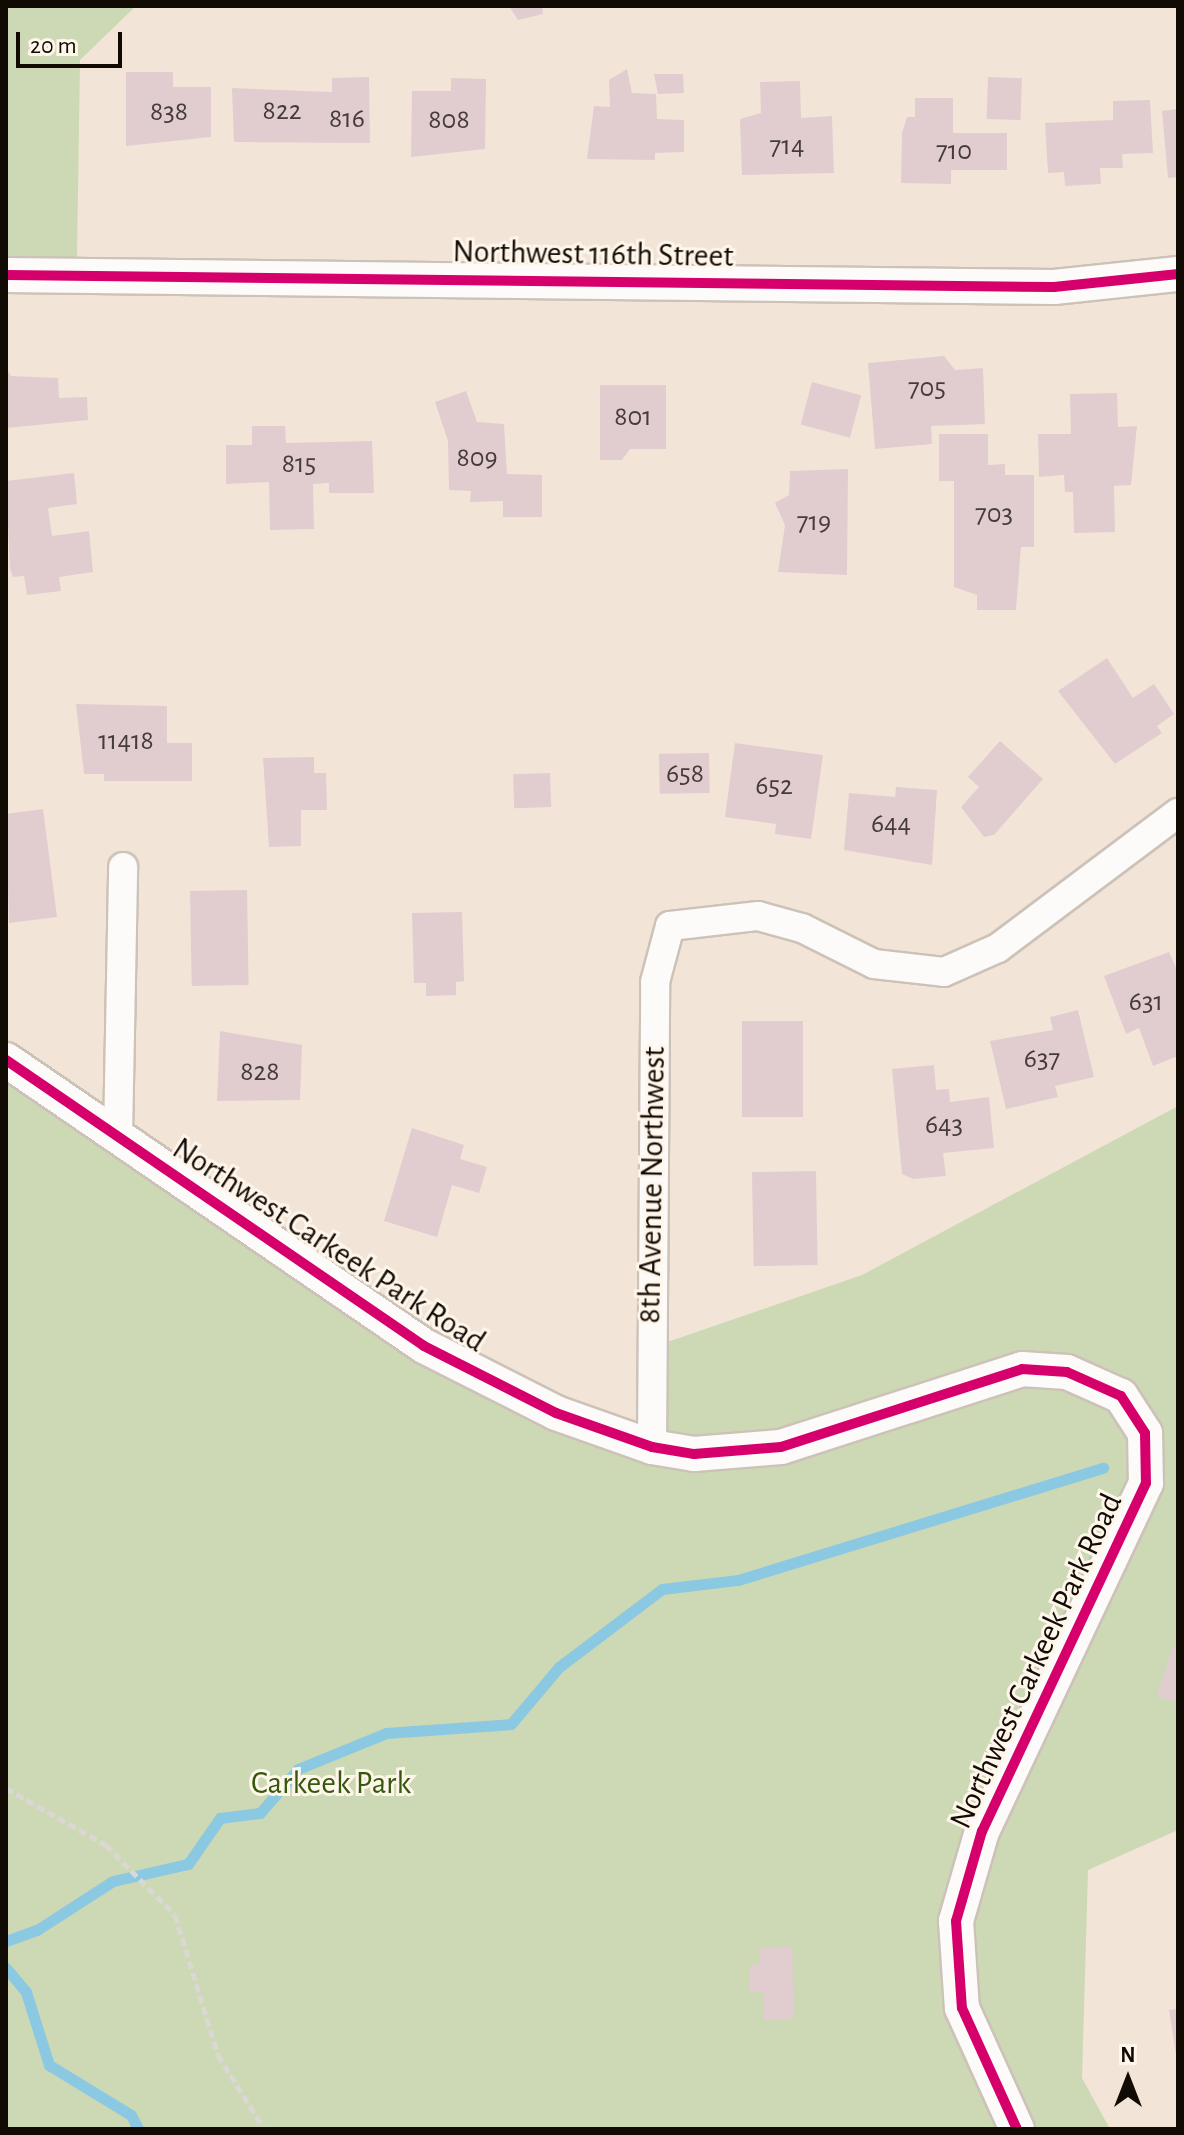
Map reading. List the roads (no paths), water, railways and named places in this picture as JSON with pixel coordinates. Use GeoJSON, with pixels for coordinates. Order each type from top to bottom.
{"type":"FeatureCollection","features":[{"type":"Feature","properties":{"kind":"street","name":"Northwest 116th Street"},"geometry":{"type":"LineString","coordinates":[[6,275],[1054,287],[1178,274]]}},
{"type":"Feature","properties":{"kind":"street","name":"8th Avenue Northwest"},"geometry":{"type":"LineString","coordinates":[[652,1447],[655,982],[670,926],[701,917],[758,916],[874,964],[944,972],[998,948],[1178,813]]}},
{"type":"Feature","properties":{"kind":"street"},"geometry":{"type":"LineString","coordinates":[[118,1136],[123,867]]}},
{"type":"Feature","properties":{"kind":"street","name":"Northwest Carkeek Park Road"},"geometry":{"type":"LineString","coordinates":[[6,1060],[424,1346],[556,1413],[652,1447],[694,1454],[781,1447],[1022,1369],[1084,1378],[1136,1411],[1148,1458],[1134,1518],[982,1831],[956,1921],[962,2008],[1017,2129]]}},
{"type":"Feature","properties":{"kind":"waterway"},"geometry":{"type":"LineString","coordinates":[[6,1941],[37,1930],[113,1881],[188,1864],[220,1818],[260,1813],[298,1769],[386,1733],[511,1724],[559,1667],[662,1589],[738,1580],[1103,1468]]}},
{"type":"Feature","properties":{"kind":"waterway"},"geometry":{"type":"LineString","coordinates":[[6,1968],[26,1992],[49,2065],[131,2115],[138,2129]]}},
{"type":"Feature","properties":{"kind":"park label","name":"Carkeek Park"},"geometry":{"type":"Point","coordinates":[331,1783]}}]}
